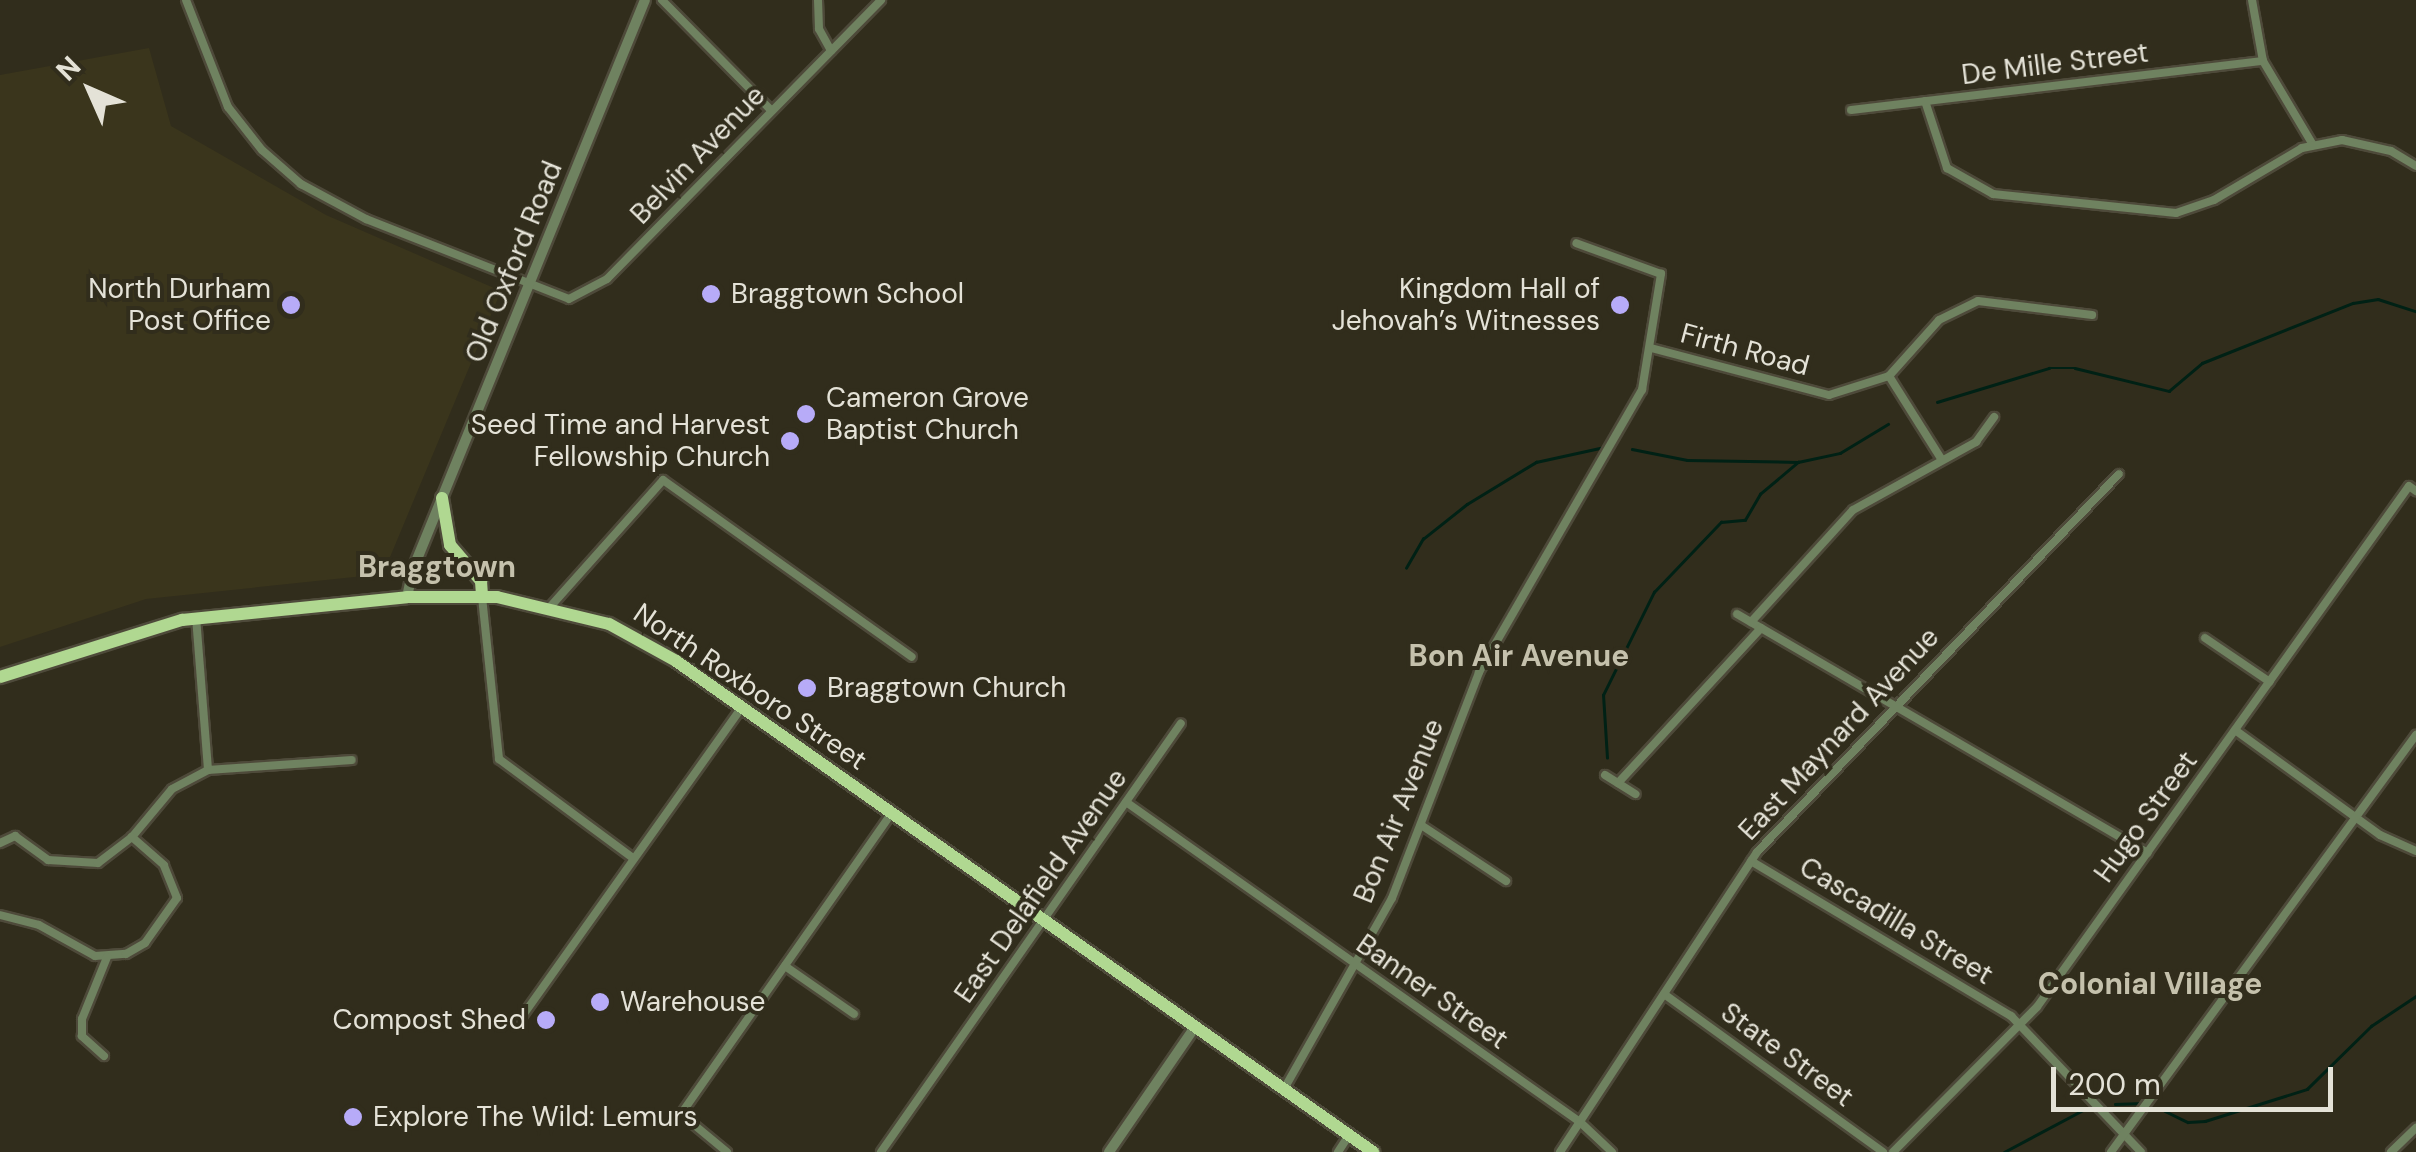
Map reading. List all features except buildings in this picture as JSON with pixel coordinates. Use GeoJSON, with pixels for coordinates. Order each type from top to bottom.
{"type":"FeatureCollection","features":[{"type":"Feature","properties":{"kind":"main road"},"geometry":{"type":"LineString","coordinates":[[442,498],[450,546],[481,581],[482,595]]}},
{"type":"Feature","properties":{"kind":"main road","name":"North Roxboro Street"},"geometry":{"type":"LineString","coordinates":[[0,677],[196,617],[407,597],[482,595],[550,607],[638,637],[1373,1152]]}},
{"type":"Feature","properties":{"kind":"street","name":"Belvin Avenue"},"geometry":{"type":"LineString","coordinates":[[186,0],[228,107],[284,171],[336,206],[569,299],[592,292],[881,0]]}},
{"type":"Feature","properties":{"kind":"street","name":"Old Oxford Road"},"geometry":{"type":"LineString","coordinates":[[407,597],[442,498],[645,0]]}},
{"type":"Feature","properties":{"kind":"street"},"geometry":{"type":"LineString","coordinates":[[662,0],[772,111]]}},
{"type":"Feature","properties":{"kind":"street"},"geometry":{"type":"LineString","coordinates":[[818,0],[818,29],[831,51]]}},
{"type":"Feature","properties":{"kind":"street"},"geometry":{"type":"LineString","coordinates":[[2252,0],[2263,61],[2313,145]]}},
{"type":"Feature","properties":{"kind":"street","name":"De Mille Street"},"geometry":{"type":"LineString","coordinates":[[1852,110],[2263,61]]}},
{"type":"Feature","properties":{"kind":"street"},"geometry":{"type":"LineString","coordinates":[[1925,101],[1939,156],[1967,185],[2090,207],[2190,210],[2313,145],[2362,142],[2416,166]]}},
{"type":"Feature","properties":{"kind":"street","name":"Bon Air Avenue"},"geometry":{"type":"LineString","coordinates":[[1284,1089],[1392,898],[1479,672],[1636,404],[1651,348],[1662,274],[1576,243]]}},
{"type":"Feature","properties":{"kind":"street"},"geometry":{"type":"LineString","coordinates":[[1942,460],[1889,376],[1939,320],[1978,301],[2092,315]]}},
{"type":"Feature","properties":{"kind":"street","name":"Firth Road"},"geometry":{"type":"LineString","coordinates":[[1651,348],[1829,394],[1889,376]]}},
{"type":"Feature","properties":{"kind":"street"},"geometry":{"type":"LineString","coordinates":[[1751,622],[1853,510],[1982,436],[1994,416]]}},
{"type":"Feature","properties":{"kind":"street","name":"East Maynard Avenue"},"geometry":{"type":"LineString","coordinates":[[1560,1152],[1751,861],[2120,474]]}},
{"type":"Feature","properties":{"kind":"street"},"geometry":{"type":"LineString","coordinates":[[550,607],[664,480],[912,658]]}},
{"type":"Feature","properties":{"kind":"street","name":"Hugo Street"},"geometry":{"type":"LineString","coordinates":[[1892,1152],[2022,1024],[2412,488]]}},
{"type":"Feature","properties":{"kind":"street"},"geometry":{"type":"LineString","coordinates":[[482,595],[496,749],[537,791],[633,858]]}},
{"type":"Feature","properties":{"kind":"street"},"geometry":{"type":"LineString","coordinates":[[1737,614],[2148,853]]}},
{"type":"Feature","properties":{"kind":"street"},"geometry":{"type":"LineString","coordinates":[[196,617],[208,770]]}},
{"type":"Feature","properties":{"kind":"street"},"geometry":{"type":"LineString","coordinates":[[1618,783],[1761,628]]}},
{"type":"Feature","properties":{"kind":"street"},"geometry":{"type":"LineString","coordinates":[[2205,638],[2270,682]]}},
{"type":"Feature","properties":{"kind":"street"},"geometry":{"type":"LineString","coordinates":[[522,1018],[742,708]]}},
{"type":"Feature","properties":{"kind":"street","name":"East Delafield Avenue"},"geometry":{"type":"LineString","coordinates":[[881,1152],[1181,724]]}},
{"type":"Feature","properties":{"kind":"street"},"geometry":{"type":"LineString","coordinates":[[2236,730],[2357,819],[2416,851]]}},
{"type":"Feature","properties":{"kind":"street"},"geometry":{"type":"LineString","coordinates":[[2111,1152],[2416,735]]}},
{"type":"Feature","properties":{"kind":"street"},"geometry":{"type":"LineString","coordinates":[[0,843],[15,836],[34,854],[66,866],[98,863],[132,837],[150,807],[208,770],[352,760]]}},
{"type":"Feature","properties":{"kind":"street"},"geometry":{"type":"LineString","coordinates":[[1605,775],[1636,794]]}},
{"type":"Feature","properties":{"kind":"street","name":"Banner Street"},"geometry":{"type":"LineString","coordinates":[[1126,802],[1580,1122],[1612,1152]]}},
{"type":"Feature","properties":{"kind":"street"},"geometry":{"type":"LineString","coordinates":[[727,1152],[680,1114],[892,813]]}},
{"type":"Feature","properties":{"kind":"street"},"geometry":{"type":"LineString","coordinates":[[1421,825],[1506,881]]}},
{"type":"Feature","properties":{"kind":"street"},"geometry":{"type":"LineString","coordinates":[[0,915],[39,925],[76,949],[108,957],[145,943],[177,898],[164,865],[132,837]]}},
{"type":"Feature","properties":{"kind":"street","name":"Cascadilla Street"},"geometry":{"type":"LineString","coordinates":[[1751,861],[2022,1024],[2128,1133],[2141,1152]]}},
{"type":"Feature","properties":{"kind":"street"},"geometry":{"type":"LineString","coordinates":[[104,1056],[82,1036],[82,1019],[108,957]]}},
{"type":"Feature","properties":{"kind":"street"},"geometry":{"type":"LineString","coordinates":[[785,966],[854,1014]]}},
{"type":"Feature","properties":{"kind":"street","name":"State Street"},"geometry":{"type":"LineString","coordinates":[[1664,994],[1884,1152]]}},
{"type":"Feature","properties":{"kind":"street"},"geometry":{"type":"LineString","coordinates":[[1108,1152],[1195,1027]]}},
{"type":"Feature","properties":{"kind":"street"},"geometry":{"type":"LineString","coordinates":[[2391,1152],[2416,1128]]}},
{"type":"Feature","properties":{"kind":"street"},"geometry":{"type":"LineString","coordinates":[[1338,1152],[1349,1135]]}},
{"type":"Feature","properties":{"kind":"shaded area"},"geometry":{"type":"Polygon","coordinates":[[[149,48],[171,126],[326,215],[501,291],[383,574],[146,599],[0,647],[0,75],[149,48]]]}},
{"type":"Feature","properties":{"kind":"waterway"},"geometry":{"type":"LineString","coordinates":[[1937,402],[2049,368],[2075,368],[2169,391],[2202,363],[2353,303],[2378,299],[2416,311]]}},
{"type":"Feature","properties":{"kind":"waterway"},"geometry":{"type":"LineString","coordinates":[[1632,449],[1687,460],[1798,462],[1840,453],[1888,424]]}},
{"type":"Feature","properties":{"kind":"waterway"},"geometry":{"type":"LineString","coordinates":[[1406,568],[1423,539],[1467,504],[1536,462],[1600,448]]}},
{"type":"Feature","properties":{"kind":"waterway"},"geometry":{"type":"LineString","coordinates":[[1607,758],[1603,695],[1654,592],[1721,522],[1745,520],[1760,494],[1798,462]]}},
{"type":"Feature","properties":{"kind":"waterway"},"geometry":{"type":"LineString","coordinates":[[2165,1111],[2188,1122],[2205,1121],[2307,1089],[2371,1026],[2416,996]]}},
{"type":"Feature","properties":{"kind":"waterway"},"geometry":{"type":"LineString","coordinates":[[2115,1104],[2143,1103]]}},
{"type":"Feature","properties":{"kind":"waterway"},"geometry":{"type":"LineString","coordinates":[[2004,1152],[2083,1110]]}},
{"type":"Feature","properties":{"kind":"place","name":"Braggtown School"},"geometry":{"type":"Point","coordinates":[711,294]}},
{"type":"Feature","properties":{"kind":"place","name":"North Durham Post Office"},"geometry":{"type":"Point","coordinates":[291,305]}},
{"type":"Feature","properties":{"kind":"place","name":"Kingdom Hall of Jehovah’s Witnesses"},"geometry":{"type":"Point","coordinates":[1620,305]}},
{"type":"Feature","properties":{"kind":"place","name":"Cameron Grove Baptist Church"},"geometry":{"type":"Point","coordinates":[806,414]}},
{"type":"Feature","properties":{"kind":"place","name":"Seed Time and Harvest Fellowship Church"},"geometry":{"type":"Point","coordinates":[790,441]}},
{"type":"Feature","properties":{"kind":"place","name":"Braggtown Church"},"geometry":{"type":"Point","coordinates":[807,688]}},
{"type":"Feature","properties":{"kind":"place","name":"Warehouse"},"geometry":{"type":"Point","coordinates":[600,1002]}},
{"type":"Feature","properties":{"kind":"place","name":"Compost Shed"},"geometry":{"type":"Point","coordinates":[546,1020]}},
{"type":"Feature","properties":{"kind":"place","name":"Explore The Wild: Lemurs"},"geometry":{"type":"Point","coordinates":[353,1117]}},
{"type":"Feature","properties":{"kind":"district","name":"Braggtown"},"geometry":{"type":"Point","coordinates":[437,567]}},
{"type":"Feature","properties":{"kind":"district","name":"Bon Air Avenue"},"geometry":{"type":"Point","coordinates":[1519,656]}},
{"type":"Feature","properties":{"kind":"district","name":"Colonial Village"},"geometry":{"type":"Point","coordinates":[2150,984]}}]}
